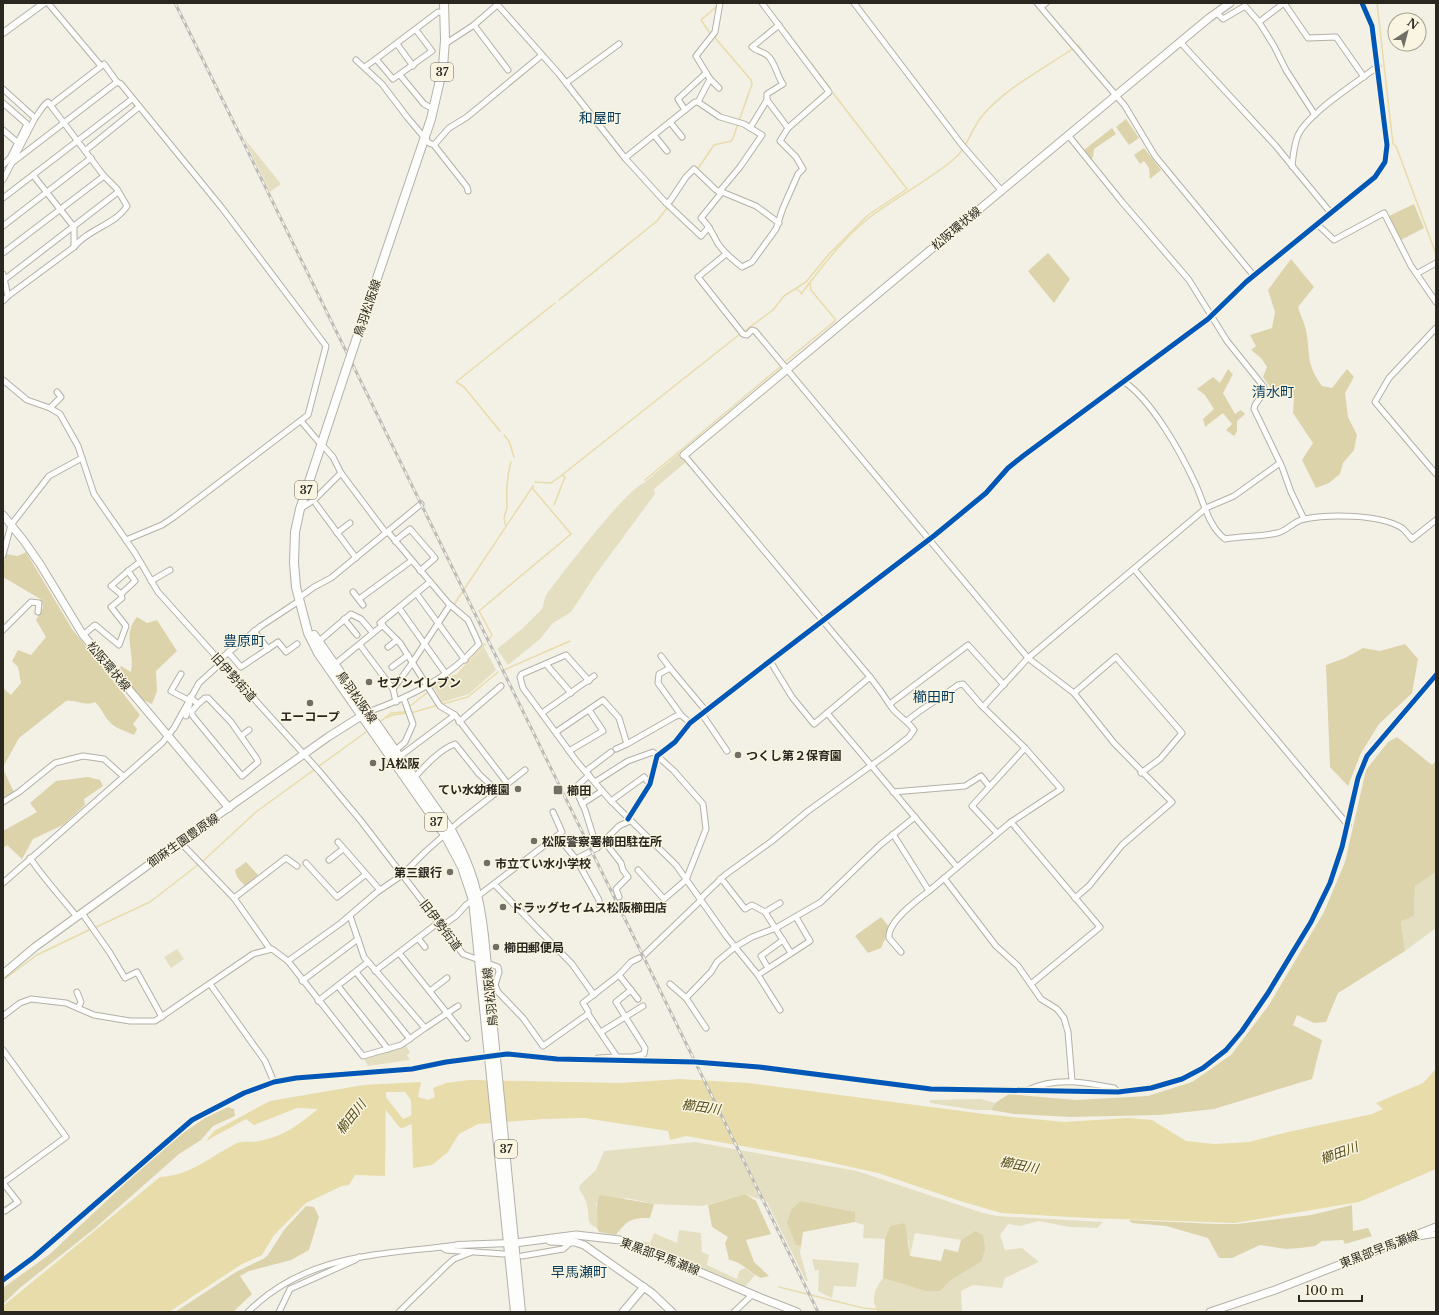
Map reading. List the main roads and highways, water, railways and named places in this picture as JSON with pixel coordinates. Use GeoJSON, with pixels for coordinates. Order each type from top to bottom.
{"type":"FeatureCollection","features":[{"type":"Feature","properties":{"kind":"main road","name":"鳥羽松阪線"},"geometry":{"type":"LineString","coordinates":[[444,3],[445,44],[443,67],[433,109],[425,138],[300,508],[294,549],[294,576],[308,633],[318,653],[399,757],[414,778],[448,833]]}},
{"type":"Feature","properties":{"kind":"main road","name":"松阪環状線"},"geometry":{"type":"LineString","coordinates":[[684,455],[1216,12],[1230,3]]}},
{"type":"Feature","properties":{"kind":"main road","name":"松阪環状線"},"geometry":{"type":"LineString","coordinates":[[3,515],[40,564],[83,635],[169,734],[229,808]]}},
{"type":"Feature","properties":{"kind":"main road","name":"鳥羽松阪線"},"geometry":{"type":"LineString","coordinates":[[303,613],[318,642],[468,863],[476,897],[511,1240],[521,1312]]}},
{"type":"Feature","properties":{"kind":"main road","name":"御麻生園豊原線"},"geometry":{"type":"LineString","coordinates":[[3,974],[35,947],[180,842],[303,754],[365,713]]}},
{"type":"Feature","properties":{"kind":"main road","name":"東黒部早馬瀬線"},"geometry":{"type":"LineString","coordinates":[[1210,1312],[1275,1290],[1436,1227]]}},
{"type":"Feature","properties":{"kind":"main road","name":"東黒部早馬瀬線"},"geometry":{"type":"LineString","coordinates":[[511,1240],[539,1241],[576,1235],[620,1240],[646,1249],[797,1312]]}},
{"type":"Feature","properties":{"kind":"main road","name":"鳥羽松阪線"},"geometry":{"type":"LineString","coordinates":[[511,1240],[515,1312]]}},
{"type":"Feature","properties":{"kind":"main road"},"geometry":{"type":"LineString","coordinates":[[539,1241],[571,1242],[582,1244],[644,1287],[672,1312]]}},
{"type":"Feature","properties":{"kind":"main road"},"geometry":{"type":"LineString","coordinates":[[623,1312],[644,1287]]}},
{"type":"Feature","properties":{"kind":"water"},"geometry":{"type":"Polygon","coordinates":[[[1436,1069],[1436,1169],[1359,1202],[1235,1223],[1087,1218],[1001,1213],[960,1201],[878,1173],[815,1159],[686,1136],[670,1140],[668,1131],[584,1118],[544,1119],[478,1124],[459,1134],[448,1152],[432,1165],[413,1168],[411,1100],[405,1092],[386,1092],[385,1176],[355,1175],[349,1185],[342,1186],[306,1203],[274,1235],[262,1255],[242,1264],[169,1312],[3,1312],[3,1306],[160,1177],[171,1176],[191,1169],[238,1143],[256,1142],[284,1133],[318,1109],[297,1108],[254,1125],[246,1119],[206,1141],[214,1131],[270,1101],[363,1085],[421,1082],[418,1097],[428,1100],[435,1097],[433,1088],[446,1083],[470,1080],[621,1083],[680,1079],[748,1083],[984,1114],[1064,1122],[1128,1118],[1152,1120],[1186,1141],[1214,1144],[1249,1142],[1372,1114],[1383,1109],[1376,1103],[1423,1083],[1436,1069]]]}},
{"type":"Feature","properties":{"kind":"waterway"},"geometry":{"type":"LineString","coordinates":[[1377,3],[1393,144],[1396,146],[1436,254]]}},
{"type":"Feature","properties":{"kind":"waterway"},"geometry":{"type":"LineString","coordinates":[[710,33],[701,20],[717,6]]}},
{"type":"Feature","properties":{"kind":"waterway"},"geometry":{"type":"LineString","coordinates":[[781,24],[830,88]]}},
{"type":"Feature","properties":{"kind":"waterway"},"geometry":{"type":"LineString","coordinates":[[697,170],[714,145],[731,141],[733,138],[752,84],[751,80],[716,39],[715,35]]}},
{"type":"Feature","properties":{"kind":"waterway"},"geometry":{"type":"LineString","coordinates":[[801,294],[833,253],[860,225],[953,160],[966,144],[979,120],[993,104],[1028,77],[1078,45],[1083,52]]}},
{"type":"Feature","properties":{"kind":"waterway"},"geometry":{"type":"LineString","coordinates":[[743,332],[773,310],[784,296],[806,282],[829,254],[868,215],[907,189],[833,93]]}},
{"type":"Feature","properties":{"kind":"waterway"},"geometry":{"type":"LineString","coordinates":[[559,300],[657,221],[667,208]]}},
{"type":"Feature","properties":{"kind":"waterway"},"geometry":{"type":"LineString","coordinates":[[786,361],[835,321],[835,319],[811,290],[810,283]]}},
{"type":"Feature","properties":{"kind":"waterway"},"geometry":{"type":"LineString","coordinates":[[796,289],[802,293]]}},
{"type":"Feature","properties":{"kind":"waterway"},"geometry":{"type":"LineString","coordinates":[[500,431],[464,387],[456,382],[555,303]]}},
{"type":"Feature","properties":{"kind":"waterway"},"geometry":{"type":"LineString","coordinates":[[554,505],[565,477],[562,475],[740,334]]}},
{"type":"Feature","properties":{"kind":"waterway"},"geometry":{"type":"LineString","coordinates":[[645,480],[780,367]]}},
{"type":"Feature","properties":{"kind":"waterway"},"geometry":{"type":"LineString","coordinates":[[504,435],[509,441],[514,457]]}},
{"type":"Feature","properties":{"kind":"waterway"},"geometry":{"type":"LineString","coordinates":[[506,526],[504,517],[507,507],[507,483],[511,462]]}},
{"type":"Feature","properties":{"kind":"waterway"},"geometry":{"type":"LineString","coordinates":[[535,482],[551,483],[562,475]]}},
{"type":"Feature","properties":{"kind":"waterway"},"geometry":{"type":"LineString","coordinates":[[441,624],[533,486]]}},
{"type":"Feature","properties":{"kind":"waterway"},"geometry":{"type":"LineString","coordinates":[[489,639],[492,635],[479,611],[571,534],[533,489],[533,486]]}},
{"type":"Feature","properties":{"kind":"waterway"},"geometry":{"type":"LineString","coordinates":[[504,670],[570,641]]}},
{"type":"Feature","properties":{"kind":"waterway"},"geometry":{"type":"LineString","coordinates":[[433,688],[449,677],[457,675],[485,644]]}},
{"type":"Feature","properties":{"kind":"waterway"},"geometry":{"type":"LineString","coordinates":[[442,704],[468,697],[498,672]]}},
{"type":"Feature","properties":{"kind":"waterway"},"geometry":{"type":"LineString","coordinates":[[409,707],[429,691]]}},
{"type":"Feature","properties":{"kind":"waterway"},"geometry":{"type":"LineString","coordinates":[[411,713],[438,705]]}},
{"type":"Feature","properties":{"kind":"waterway"},"geometry":{"type":"LineString","coordinates":[[381,721],[391,713],[404,712],[406,710]]}},
{"type":"Feature","properties":{"kind":"waterway"},"geometry":{"type":"LineString","coordinates":[[386,718],[392,715],[407,713]]}},
{"type":"Feature","properties":{"kind":"waterway"},"geometry":{"type":"LineString","coordinates":[[94,928],[150,902],[203,861],[256,812],[366,732]]}},
{"type":"Feature","properties":{"kind":"waterway"},"geometry":{"type":"LineString","coordinates":[[3,980],[37,955],[91,929]]}},
{"type":"Feature","properties":{"kind":"waterway","name":"櫛田川"},"geometry":{"type":"LineString","coordinates":[[379,1095],[402,1124],[421,1115]]}},
{"type":"Feature","properties":{"kind":"waterway"},"geometry":{"type":"LineString","coordinates":[[779,1287],[863,1308],[908,1312]]}},
{"type":"Feature","properties":{"kind":"railway"},"geometry":{"type":"LineString","coordinates":[[175,3],[818,1312]]}},
{"type":"Feature","properties":{"kind":"place","name":"セブンイレブン"},"geometry":{"type":"Point","coordinates":[369,682]}},
{"type":"Feature","properties":{"kind":"place","name":"エーコープ"},"geometry":{"type":"Point","coordinates":[310,703]}},
{"type":"Feature","properties":{"kind":"place","name":"つくし第２保育園"},"geometry":{"type":"Point","coordinates":[738,755]}},
{"type":"Feature","properties":{"kind":"place","name":"JA松阪"},"geometry":{"type":"Point","coordinates":[373,763]}},
{"type":"Feature","properties":{"kind":"place","name":"てい水幼稚園"},"geometry":{"type":"Point","coordinates":[518,789]}},
{"type":"Feature","properties":{"kind":"place","name":"櫛田"},"geometry":{"type":"Point","coordinates":[558,790]}},
{"type":"Feature","properties":{"kind":"place","name":"松阪警察署櫛田駐在所"},"geometry":{"type":"Point","coordinates":[534,841]}},
{"type":"Feature","properties":{"kind":"place","name":"市立てい水小学校"},"geometry":{"type":"Point","coordinates":[487,863]}},
{"type":"Feature","properties":{"kind":"place","name":"第三銀行"},"geometry":{"type":"Point","coordinates":[450,872]}},
{"type":"Feature","properties":{"kind":"place","name":"ドラッグセイムス松阪櫛田店"},"geometry":{"type":"Point","coordinates":[503,907]}},
{"type":"Feature","properties":{"kind":"place","name":"櫛田郵便局"},"geometry":{"type":"Point","coordinates":[496,947]}},
{"type":"Feature","properties":{"kind":"district","name":"和屋町"},"geometry":{"type":"Point","coordinates":[600,118]}},
{"type":"Feature","properties":{"kind":"district","name":"清水町"},"geometry":{"type":"Point","coordinates":[1273,392]}},
{"type":"Feature","properties":{"kind":"district","name":"豊原町"},"geometry":{"type":"Point","coordinates":[244,641]}},
{"type":"Feature","properties":{"kind":"district","name":"櫛田町"},"geometry":{"type":"Point","coordinates":[934,697]}},
{"type":"Feature","properties":{"kind":"district","name":"早馬瀬町"},"geometry":{"type":"Point","coordinates":[579,1272]}}]}
